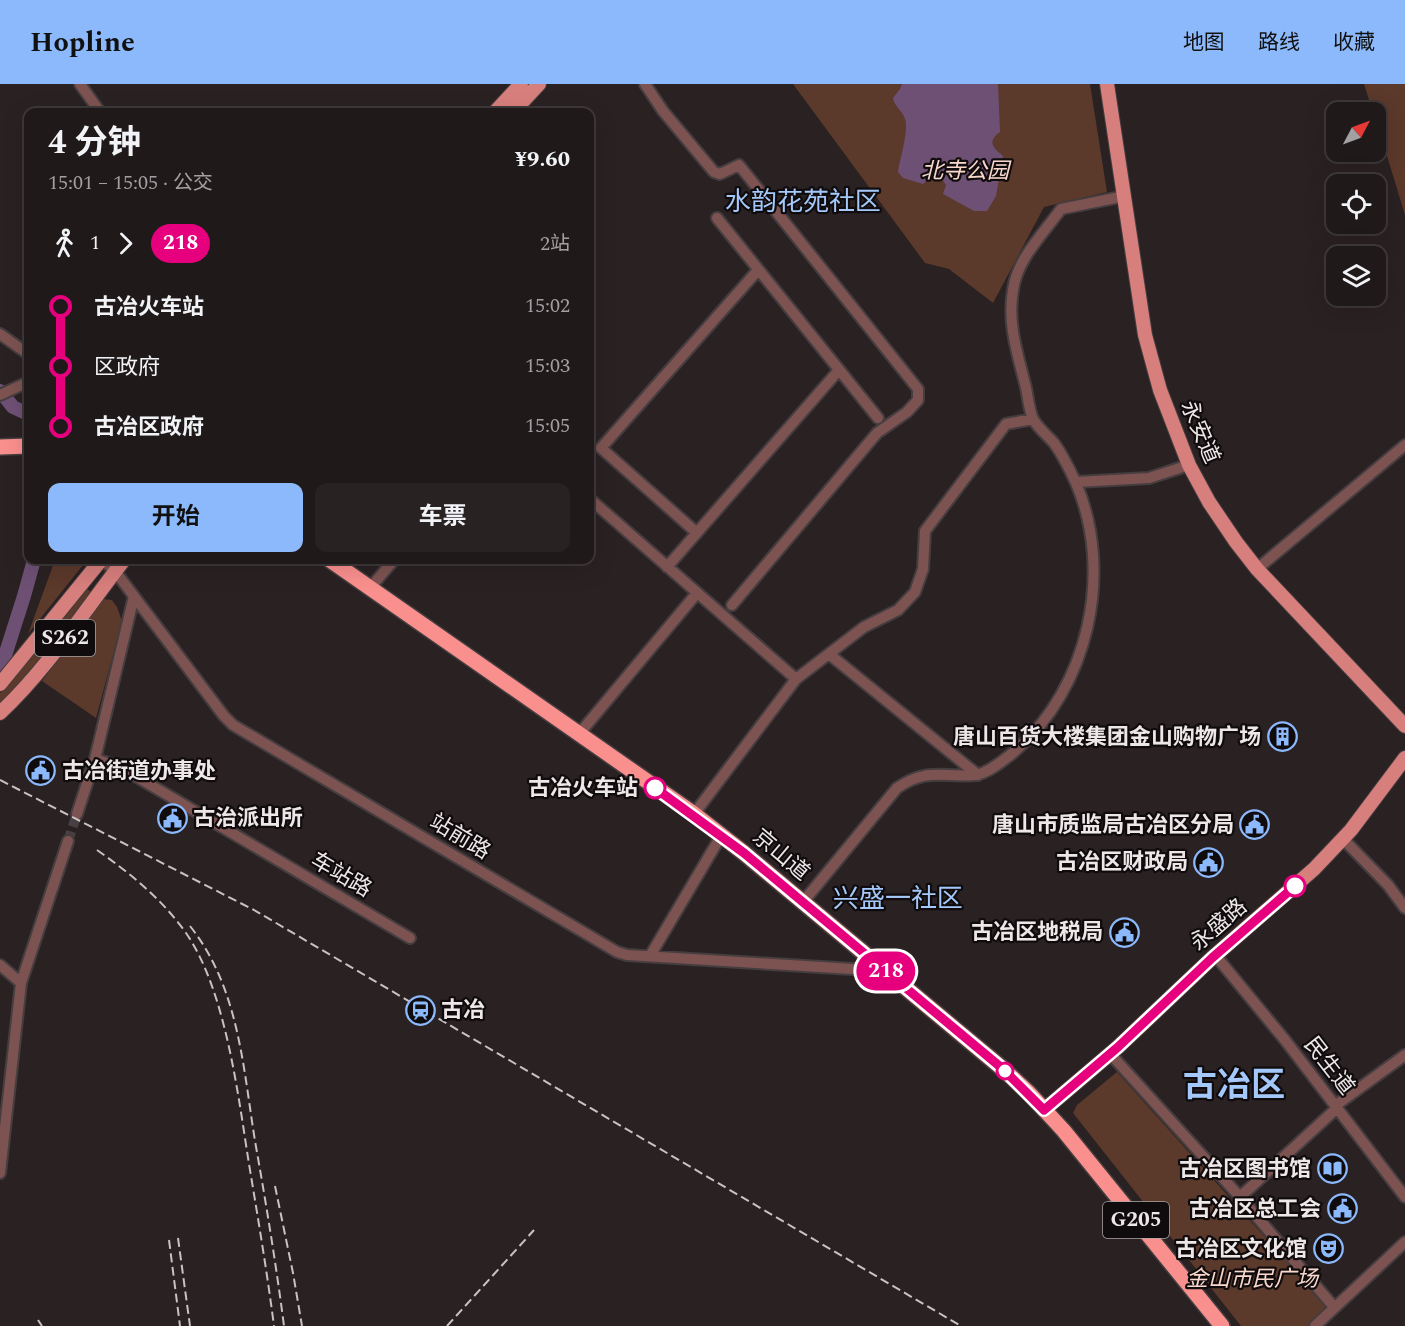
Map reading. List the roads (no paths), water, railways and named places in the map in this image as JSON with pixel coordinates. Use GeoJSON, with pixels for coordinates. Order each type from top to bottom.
{"type":"FeatureCollection","features":[{"type":"Feature","properties":{"kind":"highway"},"geometry":{"type":"LineString","coordinates":[[0,447],[24,446]]}},
{"type":"Feature","properties":{"kind":"highway","name":"京山道"},"geometry":{"type":"LineString","coordinates":[[336,564],[694,814],[1003,1069],[1047,1112],[1222,1326]]}},
{"type":"Feature","properties":{"kind":"main road"},"geometry":{"type":"LineString","coordinates":[[499,108],[521,84]]}},
{"type":"Feature","properties":{"kind":"main road"},"geometry":{"type":"LineString","coordinates":[[517,108],[539,84]]}},
{"type":"Feature","properties":{"kind":"main road","name":"永安道"},"geometry":{"type":"LineString","coordinates":[[1107,84],[1145,335],[1160,390],[1189,465],[1209,502],[1257,569],[1405,726]]}},
{"type":"Feature","properties":{"kind":"main road","name":"S262"},"geometry":{"type":"LineString","coordinates":[[0,684],[98,564]]}},
{"type":"Feature","properties":{"kind":"main road","name":"S262"},"geometry":{"type":"LineString","coordinates":[[0,713],[31,680],[121,564]]}},
{"type":"Feature","properties":{"kind":"main road","name":"永盛路"},"geometry":{"type":"LineString","coordinates":[[1047,1112],[1212,958],[1314,869],[1351,830],[1405,758]]}},
{"type":"Feature","properties":{"kind":"main road","name":"永盛路"},"geometry":{"type":"LineString","coordinates":[[1047,1112],[1115,1059],[1321,871],[1347,843],[1405,768]]}},
{"type":"Feature","properties":{"kind":"street"},"geometry":{"type":"LineString","coordinates":[[80,84],[97,108]]}},
{"type":"Feature","properties":{"kind":"street"},"geometry":{"type":"LineString","coordinates":[[645,84],[663,111],[714,172],[720,174],[740,165],[918,389],[918,400],[907,412],[876,433],[732,605]]}},
{"type":"Feature","properties":{"kind":"street"},"geometry":{"type":"LineString","coordinates":[[803,902],[897,788],[910,779],[929,774],[978,775],[1012,753],[1029,738],[1054,705],[1065,685],[1086,634],[1093,594],[1094,565],[1090,526],[1076,482],[1056,446],[1033,418],[1011,323],[1013,288],[1022,261],[1061,210],[1125,196]]}},
{"type":"Feature","properties":{"kind":"street"},"geometry":{"type":"LineString","coordinates":[[717,219],[878,418]]}},
{"type":"Feature","properties":{"kind":"street"},"geometry":{"type":"LineString","coordinates":[[697,533],[601,448],[758,270]]}},
{"type":"Feature","properties":{"kind":"street"},"geometry":{"type":"LineString","coordinates":[[0,334],[24,351]]}},
{"type":"Feature","properties":{"kind":"street"},"geometry":{"type":"LineString","coordinates":[[667,567],[839,370]]}},
{"type":"Feature","properties":{"kind":"street"},"geometry":{"type":"LineString","coordinates":[[0,395],[24,383]]}},
{"type":"Feature","properties":{"kind":"street"},"geometry":{"type":"LineString","coordinates":[[694,814],[796,679],[864,627],[898,610],[915,592],[923,569],[925,531],[1006,424],[1033,418]]}},
{"type":"Feature","properties":{"kind":"street"},"geometry":{"type":"LineString","coordinates":[[1257,569],[1405,445]]}},
{"type":"Feature","properties":{"kind":"street"},"geometry":{"type":"LineString","coordinates":[[1076,482],[1149,478],[1189,465]]}},
{"type":"Feature","properties":{"kind":"street"},"geometry":{"type":"LineString","coordinates":[[594,503],[796,679]]}},
{"type":"Feature","properties":{"kind":"street","name":"站前路"},"geometry":{"type":"LineString","coordinates":[[106,564],[115,571],[233,725],[617,952],[627,955],[886,971]]}},
{"type":"Feature","properties":{"kind":"street"},"geometry":{"type":"LineString","coordinates":[[370,588],[391,564]]}},
{"type":"Feature","properties":{"kind":"street"},"geometry":{"type":"LineString","coordinates":[[579,734],[697,593]]}},
{"type":"Feature","properties":{"kind":"street"},"geometry":{"type":"LineString","coordinates":[[77,814],[96,759],[134,596]]}},
{"type":"Feature","properties":{"kind":"street"},"geometry":{"type":"LineString","coordinates":[[829,654],[978,775]]}},
{"type":"Feature","properties":{"kind":"street","name":"车站路"},"geometry":{"type":"LineString","coordinates":[[96,759],[120,767],[410,938]]}},
{"type":"Feature","properties":{"kind":"street"},"geometry":{"type":"LineString","coordinates":[[650,956],[721,836]]}},
{"type":"Feature","properties":{"kind":"street"},"geometry":{"type":"LineString","coordinates":[[0,1173],[21,983],[68,841]]}},
{"type":"Feature","properties":{"kind":"street"},"geometry":{"type":"LineString","coordinates":[[1347,843],[1388,885],[1405,908]]}},
{"type":"Feature","properties":{"kind":"street","name":"民生道"},"geometry":{"type":"LineString","coordinates":[[1220,961],[1405,1197]]}},
{"type":"Feature","properties":{"kind":"street"},"geometry":{"type":"LineString","coordinates":[[0,965],[21,983]]}},
{"type":"Feature","properties":{"kind":"street"},"geometry":{"type":"LineString","coordinates":[[1240,1197],[1337,1108],[1339,1103],[1405,1055]]}},
{"type":"Feature","properties":{"kind":"street"},"geometry":{"type":"LineString","coordinates":[[1115,1059],[1240,1197],[1334,1307]]}},
{"type":"Feature","properties":{"kind":"street"},"geometry":{"type":"LineString","coordinates":[[1315,1326],[1405,1242]]}},
{"type":"Feature","properties":{"kind":"waterway"},"geometry":{"type":"LineString","coordinates":[[0,391],[13,407],[24,412]]}},
{"type":"Feature","properties":{"kind":"waterway"},"geometry":{"type":"LineString","coordinates":[[0,665],[3,662],[33,564]]}},
{"type":"Feature","properties":{"kind":"tunnel"},"geometry":{"type":"LineString","coordinates":[[68,841],[77,814]]}},
{"type":"Feature","properties":{"kind":"railway"},"geometry":{"type":"LineString","coordinates":[[0,780],[254,910],[961,1326]]}},
{"type":"Feature","properties":{"kind":"railway"},"geometry":{"type":"LineString","coordinates":[[97,850],[122,868],[167,909],[186,933],[200,957],[211,984],[221,1013],[235,1076],[274,1326]]}},
{"type":"Feature","properties":{"kind":"railway"},"geometry":{"type":"LineString","coordinates":[[190,926],[219,975],[236,1029],[271,1234],[284,1326]]}},
{"type":"Feature","properties":{"kind":"railway"},"geometry":{"type":"LineString","coordinates":[[275,1186],[302,1326]]}},
{"type":"Feature","properties":{"kind":"railway"},"geometry":{"type":"LineString","coordinates":[[447,1326],[534,1230]]}},
{"type":"Feature","properties":{"kind":"railway"},"geometry":{"type":"LineString","coordinates":[[178,1238],[190,1326]]}},
{"type":"Feature","properties":{"kind":"railway"},"geometry":{"type":"LineString","coordinates":[[169,1240],[180,1326]]}},
{"type":"Feature","properties":{"kind":"railway"},"geometry":{"type":"LineString","coordinates":[[38,1320],[42,1326]]}},
{"type":"Feature","properties":{"kind":"place","name":"唐山百货大楼集团金山购物广场"},"geometry":{"type":"Point","coordinates":[1282,737]}},
{"type":"Feature","properties":{"kind":"place","name":"古冶街道办事处"},"geometry":{"type":"Point","coordinates":[41,771]}},
{"type":"Feature","properties":{"kind":"place","name":"古冶火车站"},"geometry":{"type":"Point","coordinates":[655,788]}},
{"type":"Feature","properties":{"kind":"place","name":"古治派出所"},"geometry":{"type":"Point","coordinates":[172,818]}},
{"type":"Feature","properties":{"kind":"place","name":"唐山市质监局古冶区分局"},"geometry":{"type":"Point","coordinates":[1255,825]}},
{"type":"Feature","properties":{"kind":"place","name":"古冶区财政局"},"geometry":{"type":"Point","coordinates":[1209,862]}},
{"type":"Feature","properties":{"kind":"place","name":"古冶区地税局"},"geometry":{"type":"Point","coordinates":[1124,932]}},
{"type":"Feature","properties":{"kind":"place","name":"古冶"},"geometry":{"type":"Point","coordinates":[420,1010]}},
{"type":"Feature","properties":{"kind":"place","name":"古冶区图书馆"},"geometry":{"type":"Point","coordinates":[1332,1169]}},
{"type":"Feature","properties":{"kind":"place","name":"古冶区总工会"},"geometry":{"type":"Point","coordinates":[1342,1209]}},
{"type":"Feature","properties":{"kind":"place","name":"古冶区文化馆"},"geometry":{"type":"Point","coordinates":[1328,1249]}},
{"type":"Feature","properties":{"kind":"district","name":"水韵花苑社区"},"geometry":{"type":"Point","coordinates":[803,202]}},
{"type":"Feature","properties":{"kind":"district","name":"兴盛一社区"},"geometry":{"type":"Point","coordinates":[898,899]}},
{"type":"Feature","properties":{"kind":"district","name":"古冶区"},"geometry":{"type":"Point","coordinates":[1234,1086]}},
{"type":"Feature","properties":{"kind":"park label","name":"北寺公园"},"geometry":{"type":"Point","coordinates":[965,171]}},
{"type":"Feature","properties":{"kind":"park label","name":"金山市民广场"},"geometry":{"type":"Point","coordinates":[1252,1279]}}]}
